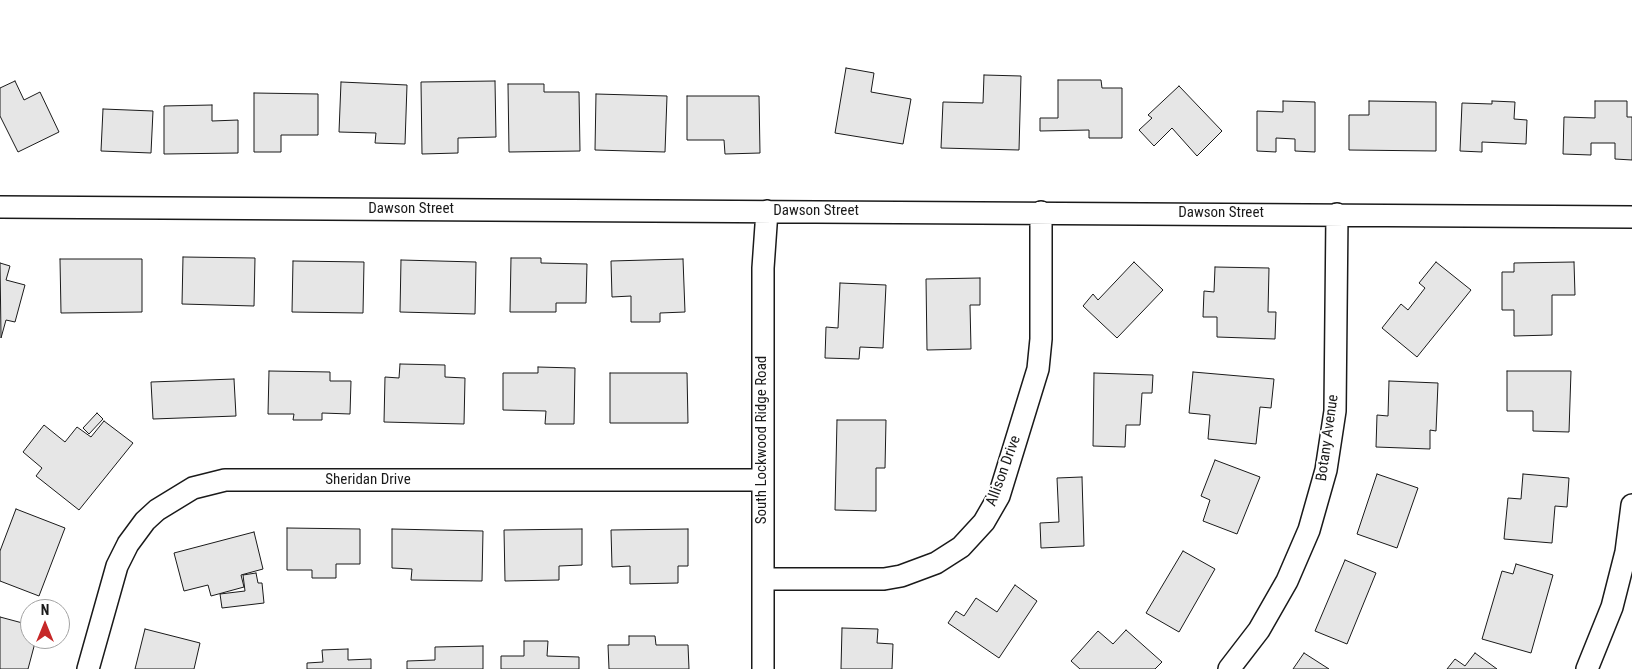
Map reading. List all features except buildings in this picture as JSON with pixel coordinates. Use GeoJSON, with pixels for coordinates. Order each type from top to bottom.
{"type":"FeatureCollection","features":[{"type":"Feature","properties":{"kind":"street","name":"Dawson Street"},"geometry":{"type":"LineString","coordinates":[[0,208],[1041,212],[1632,217]]}},
{"type":"Feature","properties":{"kind":"street","name":"South Lockwood Ridge Road"},"geometry":{"type":"LineString","coordinates":[[763,669],[761,480],[763,268],[768,211]]}},
{"type":"Feature","properties":{"kind":"street","name":"Allison Drive"},"geometry":{"type":"LineString","coordinates":[[763,579],[884,579],[901,576],[936,563],[962,547],[984,522],[998,496],[1038,370],[1041,339],[1041,212]]}},
{"type":"Feature","properties":{"kind":"street","name":"Botany Avenue"},"geometry":{"type":"LineString","coordinates":[[1230,669],[1259,630],[1287,582],[1309,530],[1326,470],[1335,411],[1337,214]]}},
{"type":"Feature","properties":{"kind":"street","name":"Sheridan Drive"},"geometry":{"type":"LineString","coordinates":[[88,669],[117,566],[128,544],[145,521],[157,510],[193,488],[225,480],[761,480]]}},
{"type":"Feature","properties":{"kind":"street"},"geometry":{"type":"LineString","coordinates":[[1587,669],[1612,607],[1626,552],[1632,505]]}}]}
